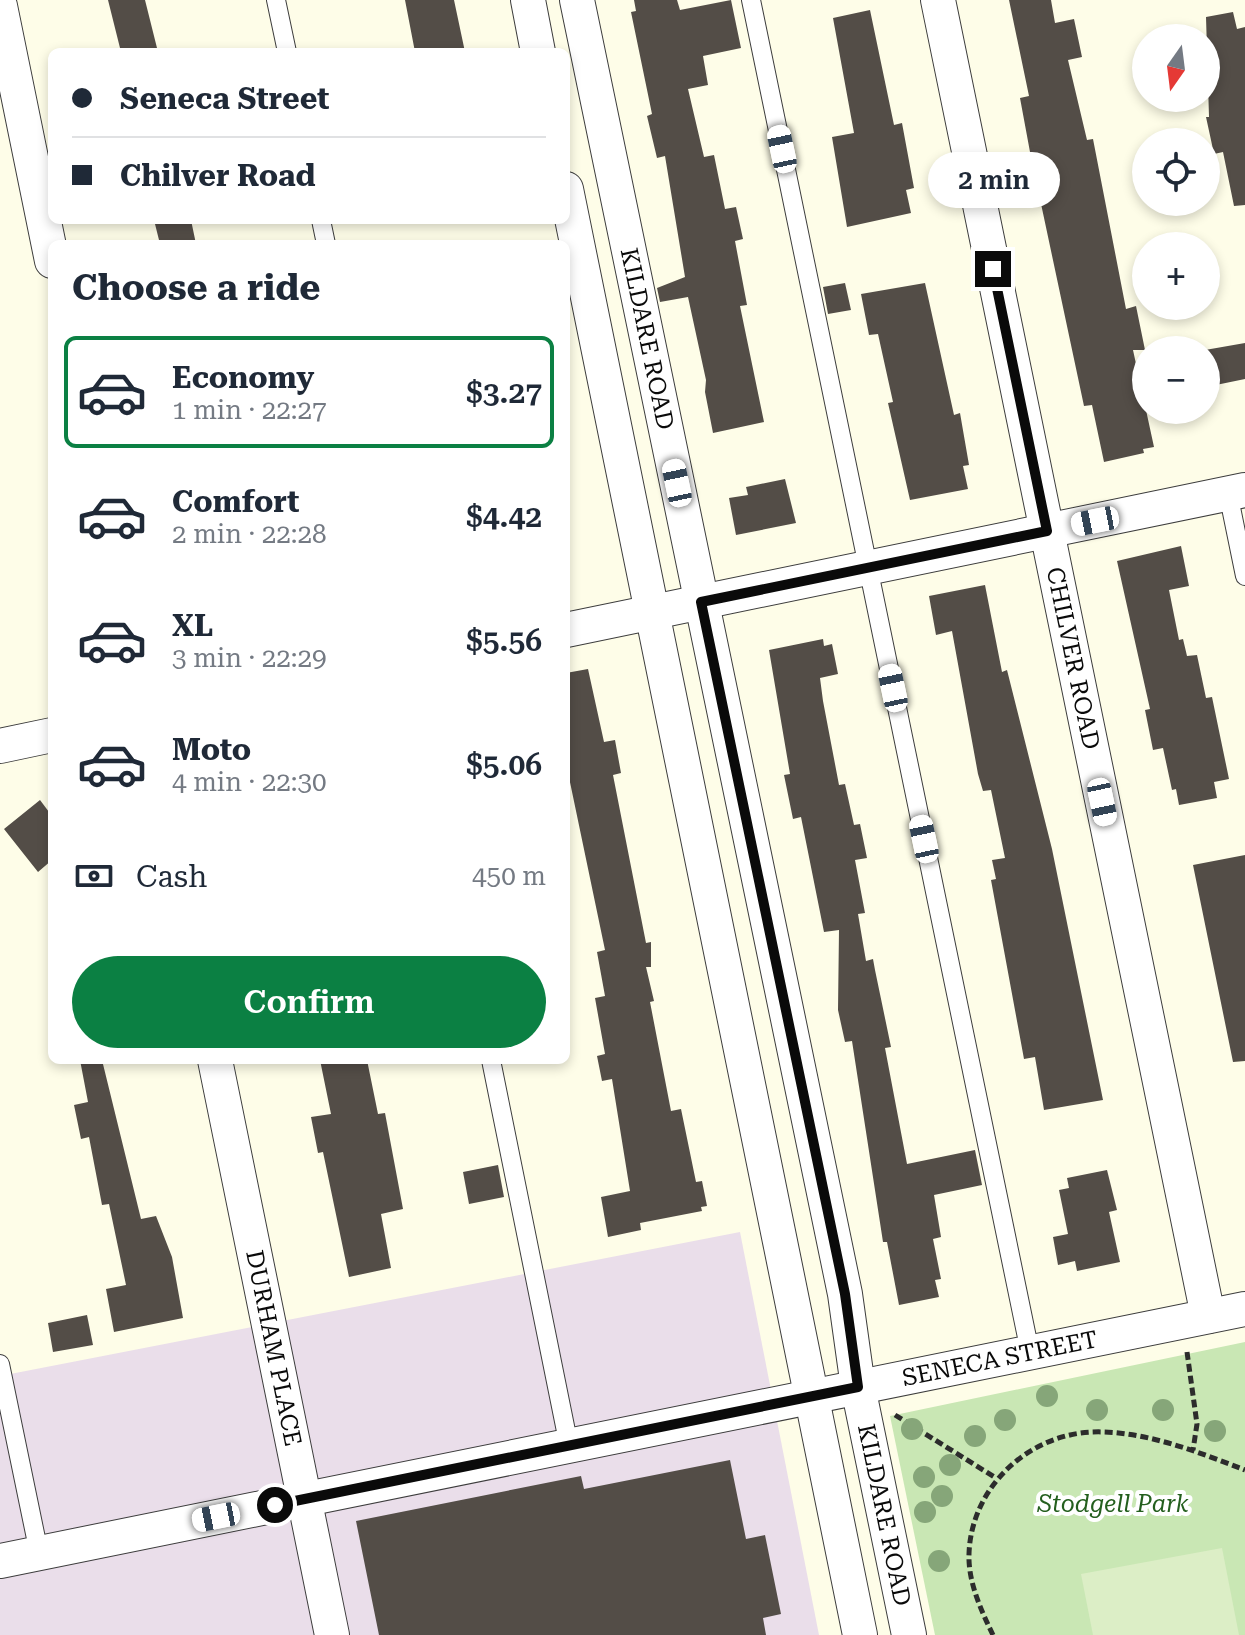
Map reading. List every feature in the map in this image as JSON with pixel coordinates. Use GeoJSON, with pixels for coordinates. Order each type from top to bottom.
{"type":"FeatureCollection","features":[{"type":"Feature","properties":{"kind":"street"},"geometry":{"type":"LineString","coordinates":[[528,0],[537,48]]}},
{"type":"Feature","properties":{"kind":"street","name":"KILDARE ROAD"},"geometry":{"type":"LineString","coordinates":[[577,0],[845,1294],[858,1387],[909,1635]]}},
{"type":"Feature","properties":{"kind":"street","name":"CHILVER ROAD"},"geometry":{"type":"LineString","coordinates":[[938,0],[1047,531],[1196,1328]]}},
{"type":"Feature","properties":{"kind":"street"},"geometry":{"type":"LineString","coordinates":[[0,6],[48,241]]}},
{"type":"Feature","properties":{"kind":"street","name":"KILDARE ROAD"},"geometry":{"type":"LineString","coordinates":[[570,209],[860,1635]]}},
{"type":"Feature","properties":{"kind":"street","name":"KILDARE ROAD"},"geometry":{"type":"LineString","coordinates":[[574,229],[622,217]]}},
{"type":"Feature","properties":{"kind":"street"},"geometry":{"type":"LineString","coordinates":[[570,629],[1237,492]]}},
{"type":"Feature","properties":{"kind":"street"},"geometry":{"type":"LineString","coordinates":[[0,746],[48,736]]}},
{"type":"Feature","properties":{"kind":"street","name":"DURHAM PLACE"},"geometry":{"type":"LineString","coordinates":[[216,1064],[332,1635]]}},
{"type":"Feature","properties":{"kind":"street","name":"SENECA STREET"},"geometry":{"type":"LineString","coordinates":[[0,1561],[1030,1352],[1196,1328],[1245,1309]]}},
{"type":"Feature","properties":{"kind":"lane"},"geometry":{"type":"LineString","coordinates":[[276,0],[286,48]]}},
{"type":"Feature","properties":{"kind":"lane"},"geometry":{"type":"LineString","coordinates":[[751,0],[1030,1352]]}},
{"type":"Feature","properties":{"kind":"lane"},"geometry":{"type":"LineString","coordinates":[[1237,492],[1245,576]]}},
{"type":"Feature","properties":{"kind":"lane"},"geometry":{"type":"LineString","coordinates":[[492,1064],[569,1446]]}},
{"type":"Feature","properties":{"kind":"lane"},"geometry":{"type":"LineString","coordinates":[[0,1364],[39,1553]]}},
{"type":"Feature","properties":{"kind":"path"},"geometry":{"type":"LineString","coordinates":[[1193,1450],[1197,1424],[1196,1328]]}},
{"type":"Feature","properties":{"kind":"path"},"geometry":{"type":"LineString","coordinates":[[892,1413],[996,1478]]}},
{"type":"Feature","properties":{"kind":"path"},"geometry":{"type":"LineString","coordinates":[[993,1635],[972,1585],[969,1553],[978,1516],[996,1478],[1038,1445],[1091,1432],[1173,1443],[1245,1470]]}},
{"type":"Feature","properties":{"kind":"shaded area"},"geometry":{"type":"Polygon","coordinates":[[[740,1232],[819,1635],[0,1635],[0,1376],[740,1232]]]}},
{"type":"Feature","properties":{"kind":"green space","name":"Stodgell Park"},"geometry":{"type":"Polygon","coordinates":[[[1245,1342],[1245,1635],[935,1635],[890,1416],[1245,1342]]]}},
{"type":"Feature","properties":{"kind":"green space"},"geometry":{"type":"Polygon","coordinates":[[[1222,1548],[1239,1635],[1093,1635],[1081,1574],[1222,1548]]]}},
{"type":"Feature","properties":{"kind":"building"},"geometry":{"type":"Polygon","coordinates":[[[108,0],[145,0],[157,48],[120,48],[108,0]]]}},
{"type":"Feature","properties":{"kind":"building"},"geometry":{"type":"Polygon","coordinates":[[[405,0],[454,0],[464,48],[414,48],[405,0]]]}},
{"type":"Feature","properties":{"kind":"building"},"geometry":{"type":"Polygon","coordinates":[[[634,0],[677,0],[680,10],[731,0],[741,48],[703,56],[708,85],[688,89],[704,157],[714,155],[725,209],[736,207],[743,239],[735,241],[747,305],[740,306],[764,422],[713,433],[705,392],[706,380],[688,297],[660,302],[657,288],[685,277],[665,156],[657,158],[647,116],[652,114],[631,12],[636,11],[634,0]]]}},
{"type":"Feature","properties":{"kind":"building"},"geometry":{"type":"Polygon","coordinates":[[[1009,0],[1051,0],[1055,23],[1074,19],[1082,57],[1068,60],[1087,140],[1093,139],[1126,309],[1132,307],[1132,320],[1139,320],[1142,336],[1132,336],[1132,424],[1149,424],[1154,447],[1143,449],[1144,453],[1104,462],[1092,405],[1084,406],[1020,98],[1029,96],[1009,0]]]}},
{"type":"Feature","properties":{"kind":"building"},"geometry":{"type":"Polygon","coordinates":[[[870,10],[894,125],[902,123],[914,188],[906,190],[911,213],[847,227],[832,137],[854,133],[833,18],[870,10]]]}},
{"type":"Feature","properties":{"kind":"building"},"geometry":{"type":"Polygon","coordinates":[[[1233,12],[1237,29],[1245,27],[1245,205],[1234,206],[1223,152],[1220,153],[1220,128],[1208,128],[1206,117],[1209,117],[1209,112],[1220,112],[1220,24],[1206,24],[1206,17],[1233,12]]]}},
{"type":"Feature","properties":{"kind":"building"},"geometry":{"type":"Polygon","coordinates":[[[155,224],[192,224],[195,240],[159,240],[155,224]]]}},
{"type":"Feature","properties":{"kind":"building"},"geometry":{"type":"Polygon","coordinates":[[[845,283],[851,310],[828,314],[823,287],[845,283]]]}},
{"type":"Feature","properties":{"kind":"building"},"geometry":{"type":"Polygon","coordinates":[[[925,283],[954,415],[960,413],[969,465],[963,466],[968,489],[910,500],[888,403],[893,402],[878,334],[869,335],[861,294],[925,283]]]}},
{"type":"Feature","properties":{"kind":"building"},"geometry":{"type":"Polygon","coordinates":[[[1245,343],[1245,379],[1220,384],[1220,347],[1245,343]]]}},
{"type":"Feature","properties":{"kind":"building"},"geometry":{"type":"Polygon","coordinates":[[[785,479],[796,523],[736,535],[729,498],[748,495],[746,487],[785,479]]]}},
{"type":"Feature","properties":{"kind":"building"},"geometry":{"type":"Polygon","coordinates":[[[1181,546],[1189,586],[1169,590],[1179,640],[1183,639],[1187,656],[1197,655],[1206,698],[1212,697],[1229,779],[1214,782],[1217,798],[1179,805],[1176,789],[1172,790],[1163,748],[1153,750],[1145,710],[1150,709],[1117,561],[1181,546]]]}},
{"type":"Feature","properties":{"kind":"building"},"geometry":{"type":"Polygon","coordinates":[[[985,585],[1002,672],[1007,670],[1052,849],[1103,1100],[1044,1110],[1035,1057],[1024,1059],[991,880],[996,879],[992,860],[1005,858],[991,790],[983,791],[978,774],[952,631],[936,635],[929,596],[985,585]]]}},
{"type":"Feature","properties":{"kind":"building"},"geometry":{"type":"Polygon","coordinates":[[[823,639],[824,646],[832,644],[838,674],[820,678],[823,701],[839,785],[845,784],[854,825],[860,824],[867,858],[855,860],[865,913],[858,914],[866,961],[873,959],[891,1047],[885,1048],[907,1164],[975,1150],[982,1185],[934,1195],[941,1237],[933,1239],[941,1279],[935,1280],[939,1297],[899,1305],[887,1242],[883,1242],[852,1041],[845,1042],[838,1010],[839,930],[824,932],[801,817],[793,819],[784,775],[790,774],[769,650],[823,639]]]}},
{"type":"Feature","properties":{"kind":"building"},"geometry":{"type":"Polygon","coordinates":[[[588,669],[604,742],[615,740],[621,773],[613,775],[646,943],[651,942],[651,967],[646,967],[654,1001],[650,1002],[671,1111],[681,1109],[696,1182],[702,1181],[707,1206],[701,1207],[702,1211],[640,1223],[641,1230],[608,1237],[601,1197],[630,1191],[612,1079],[602,1081],[597,1056],[605,1054],[595,998],[605,996],[597,952],[605,950],[570,782],[570,672],[588,669]]]}},
{"type":"Feature","properties":{"kind":"building"},"geometry":{"type":"Polygon","coordinates":[[[40,800],[48,811],[48,863],[38,872],[4,829],[40,800]]]}},
{"type":"Feature","properties":{"kind":"building"},"geometry":{"type":"Polygon","coordinates":[[[1245,855],[1245,1061],[1233,1062],[1193,865],[1245,855]]]}},
{"type":"Feature","properties":{"kind":"building"},"geometry":{"type":"Polygon","coordinates":[[[81,1064],[103,1064],[141,1219],[156,1216],[172,1257],[183,1318],[114,1332],[106,1289],[126,1285],[109,1204],[102,1205],[89,1137],[81,1139],[74,1105],[88,1102],[81,1064]]]}},
{"type":"Feature","properties":{"kind":"building"},"geometry":{"type":"Polygon","coordinates":[[[321,1064],[368,1064],[378,1114],[385,1113],[403,1209],[381,1214],[391,1268],[349,1277],[323,1152],[318,1153],[311,1117],[331,1114],[321,1064]]]}},
{"type":"Feature","properties":{"kind":"building"},"geometry":{"type":"Polygon","coordinates":[[[498,1165],[504,1197],[469,1204],[463,1172],[498,1165]]]}},
{"type":"Feature","properties":{"kind":"building"},"geometry":{"type":"Polygon","coordinates":[[[1107,1170],[1117,1210],[1109,1212],[1120,1262],[1077,1271],[1075,1261],[1058,1265],[1053,1237],[1068,1234],[1059,1190],[1069,1188],[1067,1178],[1107,1170]]]}},
{"type":"Feature","properties":{"kind":"building"},"geometry":{"type":"Polygon","coordinates":[[[87,1315],[93,1345],[53,1352],[48,1323],[87,1315]]]}},
{"type":"Feature","properties":{"kind":"building"},"geometry":{"type":"Polygon","coordinates":[[[730,1460],[746,1539],[765,1535],[781,1614],[763,1618],[766,1635],[379,1635],[356,1521],[581,1476],[584,1489],[730,1460]]]}},
{"type":"Feature","properties":{"kind":"route"},"geometry":{"type":"LineString","coordinates":[[275,1505],[858,1387],[845,1294],[701,602],[1047,531],[993,269]]}}]}
